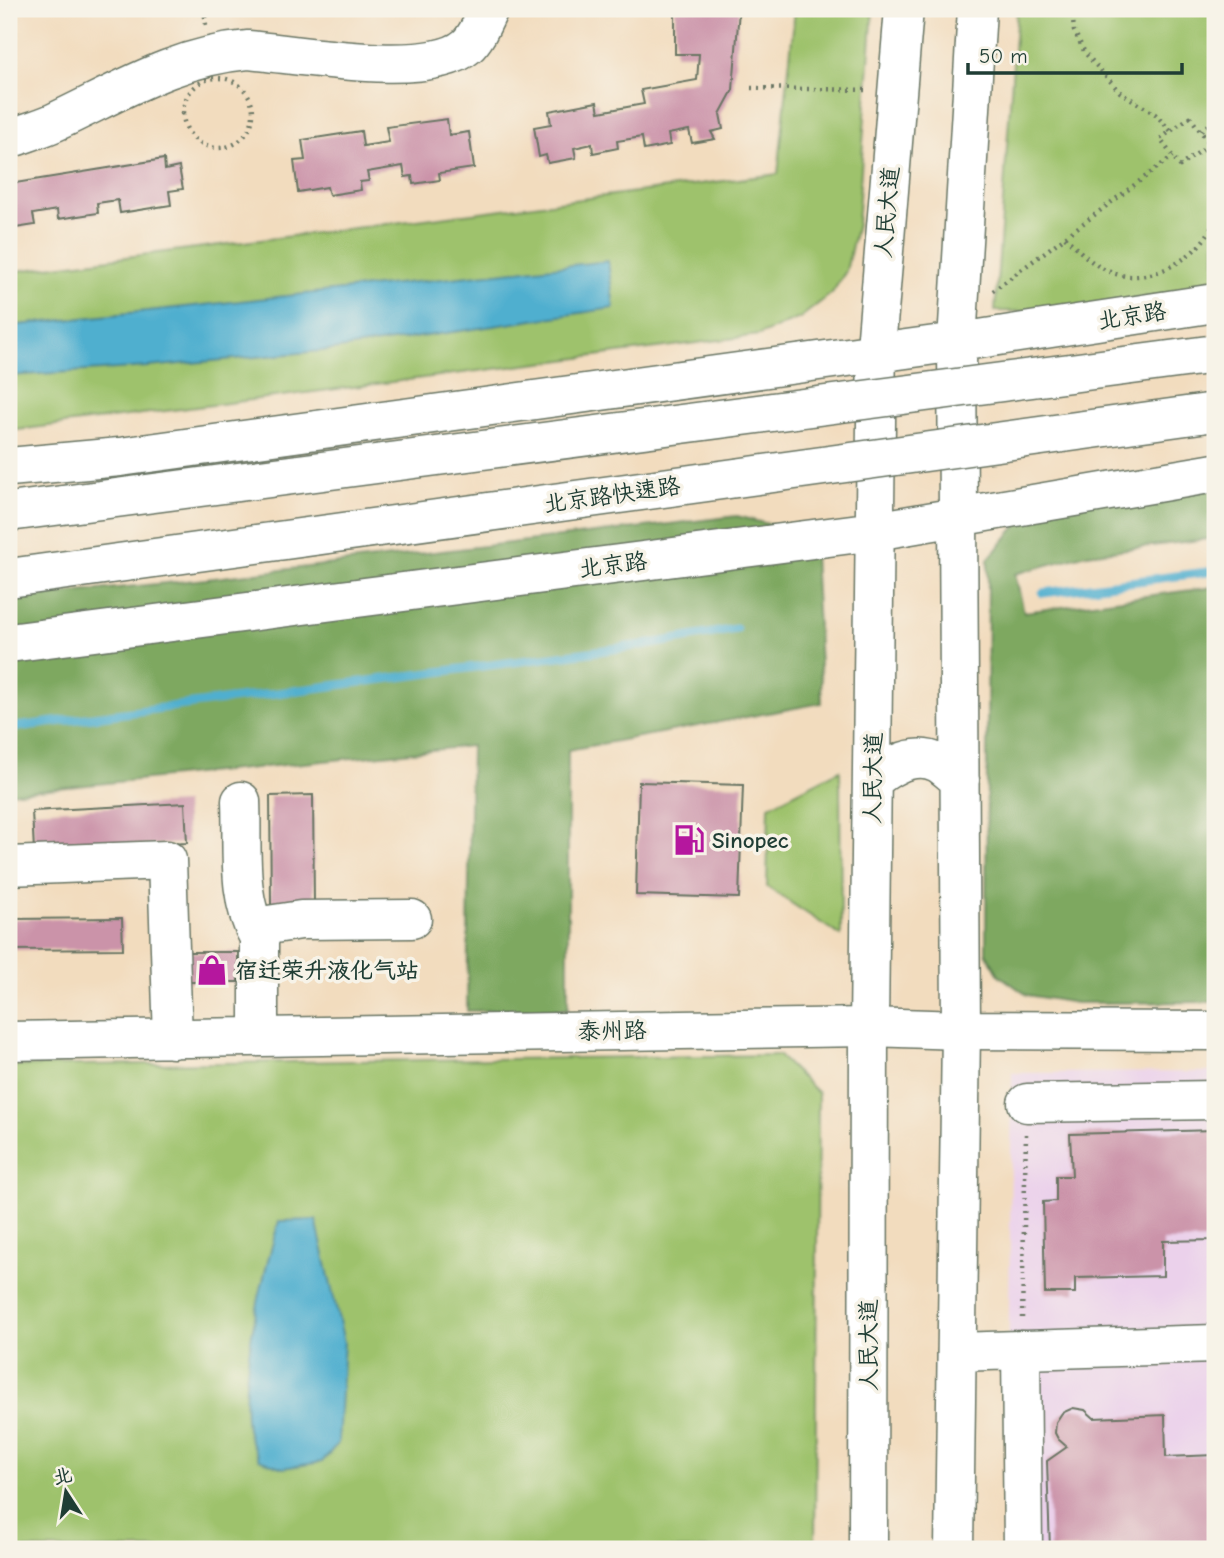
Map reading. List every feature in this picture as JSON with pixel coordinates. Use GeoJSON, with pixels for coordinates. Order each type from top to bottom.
{"type":"FeatureCollection","features":[{"type":"Feature","properties":{"kind":"main road"},"geometry":{"type":"LineString","coordinates":[[9,139],[52,123],[152,74],[226,52],[274,52],[380,63],[424,61],[446,56],[466,47],[483,23],[489,9]]}},
{"type":"Feature","properties":{"kind":"main road","name":"人民大道"},"geometry":{"type":"LineString","coordinates":[[868,1549],[869,1027],[877,353],[904,9]]}},
{"type":"Feature","properties":{"kind":"main road"},"geometry":{"type":"LineString","coordinates":[[954,1549],[961,1030],[957,342],[977,9]]}},
{"type":"Feature","properties":{"kind":"main road","name":"北京路"},"geometry":{"type":"LineString","coordinates":[[9,467],[120,457],[957,342],[1215,303]]}},
{"type":"Feature","properties":{"kind":"main road"},"geometry":{"type":"LineString","coordinates":[[9,512],[1208,355]]}},
{"type":"Feature","properties":{"kind":"main road","name":"北京路快速路"},"geometry":{"type":"LineString","coordinates":[[9,578],[1215,412]]}},
{"type":"Feature","properties":{"kind":"main road","name":"北京路"},"geometry":{"type":"LineString","coordinates":[[9,643],[875,531],[1215,473]]}},
{"type":"Feature","properties":{"kind":"main road"},"geometry":{"type":"LineString","coordinates":[[873,780],[892,764],[916,759],[936,762],[960,780]]}},
{"type":"Feature","properties":{"kind":"main road"},"geometry":{"type":"LineString","coordinates":[[241,801],[244,902],[250,923],[259,938],[259,1037]]}},
{"type":"Feature","properties":{"kind":"main road"},"geometry":{"type":"LineString","coordinates":[[9,866],[167,860],[173,1039]]}},
{"type":"Feature","properties":{"kind":"main road"},"geometry":{"type":"LineString","coordinates":[[259,938],[268,925],[301,920],[412,919]]}},
{"type":"Feature","properties":{"kind":"main road","name":"泰州路"},"geometry":{"type":"LineString","coordinates":[[9,1041],[869,1027],[1215,1031]]}},
{"type":"Feature","properties":{"kind":"main road"},"geometry":{"type":"LineString","coordinates":[[1027,1103],[1215,1100]]}},
{"type":"Feature","properties":{"kind":"main road"},"geometry":{"type":"LineString","coordinates":[[957,1352],[1215,1344]]}},
{"type":"Feature","properties":{"kind":"main road"},"geometry":{"type":"LineString","coordinates":[[1021,1350],[1023,1549]]}},
{"type":"Feature","properties":{"kind":"path"},"geometry":{"type":"LineString","coordinates":[[1072,9],[1074,31],[1085,53],[1119,92],[1155,114],[1171,131]]}},
{"type":"Feature","properties":{"kind":"path"},"geometry":{"type":"LineString","coordinates":[[220,77],[231,80],[249,94],[253,117],[244,137],[223,148],[211,147],[191,136],[185,126],[184,103],[189,92],[198,84],[220,77]]}},
{"type":"Feature","properties":{"kind":"path"},"geometry":{"type":"LineString","coordinates":[[751,88],[897,90]]}},
{"type":"Feature","properties":{"kind":"path"},"geometry":{"type":"LineString","coordinates":[[1210,144],[1180,166],[1160,139],[1190,117],[1210,144],[1215,156]]}},
{"type":"Feature","properties":{"kind":"path"},"geometry":{"type":"LineString","coordinates":[[1200,131],[1215,119]]}},
{"type":"Feature","properties":{"kind":"path"},"geometry":{"type":"LineString","coordinates":[[990,293],[1173,156]]}},
{"type":"Feature","properties":{"kind":"path"},"geometry":{"type":"LineString","coordinates":[[1065,237],[1108,272],[1128,277],[1152,274],[1195,250],[1211,231],[1215,219]]}},
{"type":"Feature","properties":{"kind":"path"},"geometry":{"type":"LineString","coordinates":[[1021,1350],[1027,1103]]}},
{"type":"Feature","properties":{"kind":"shaded area"},"geometry":{"type":"Polygon","coordinates":[[[1215,1072],[1215,1549],[1006,1549],[1012,1073],[1215,1072]]]}},
{"type":"Feature","properties":{"kind":"green space"},"geometry":{"type":"Polygon","coordinates":[[[795,9],[873,9],[857,224],[846,271],[832,293],[800,318],[759,335],[9,431],[9,272],[778,174],[795,9]]]}},
{"type":"Feature","properties":{"kind":"green space"},"geometry":{"type":"Polygon","coordinates":[[[1017,9],[1215,9],[1215,287],[1052,312],[995,311],[1017,9]]]}},
{"type":"Feature","properties":{"kind":"green space"},"geometry":{"type":"Polygon","coordinates":[[[1215,465],[1215,538],[1087,554],[1015,574],[1024,612],[1215,587],[1215,1002],[1076,1003],[1027,995],[999,975],[986,953],[988,559],[1025,516],[1215,465]]]}},
{"type":"Feature","properties":{"kind":"green space"},"geometry":{"type":"Polygon","coordinates":[[[737,516],[791,530],[814,555],[822,703],[568,750],[568,1009],[467,1011],[471,746],[9,793],[9,599],[206,579],[737,516]]]}},
{"type":"Feature","properties":{"kind":"green space"},"geometry":{"type":"Polygon","coordinates":[[[840,770],[841,936],[767,887],[769,806],[840,770]]]}},
{"type":"Feature","properties":{"kind":"green space"},"geometry":{"type":"Polygon","coordinates":[[[778,1055],[818,1093],[815,1549],[9,1549],[9,1066],[778,1055]]]}},
{"type":"Feature","properties":{"kind":"water"},"geometry":{"type":"Polygon","coordinates":[[[608,261],[614,308],[332,350],[148,367],[9,376],[9,326],[608,261]]]}},
{"type":"Feature","properties":{"kind":"water"},"geometry":{"type":"Polygon","coordinates":[[[316,1220],[344,1342],[338,1443],[322,1462],[283,1468],[259,1459],[248,1433],[245,1405],[249,1352],[259,1296],[279,1221],[316,1220]]]}},
{"type":"Feature","properties":{"kind":"building"},"geometry":{"type":"Polygon","coordinates":[[[675,9],[739,9],[733,90],[720,114],[723,129],[711,132],[715,139],[692,143],[689,130],[668,134],[670,145],[644,150],[642,137],[617,141],[618,148],[593,153],[592,144],[574,148],[576,158],[548,163],[546,155],[539,157],[534,127],[551,124],[549,111],[597,102],[599,112],[644,104],[641,90],[697,80],[699,54],[675,54],[675,9]]]}},
{"type":"Feature","properties":{"kind":"building"},"geometry":{"type":"Polygon","coordinates":[[[447,119],[449,135],[469,132],[474,168],[439,173],[440,180],[413,184],[412,176],[405,177],[403,166],[367,172],[369,181],[360,182],[361,190],[329,195],[327,187],[298,192],[294,161],[305,160],[302,140],[361,131],[363,146],[389,142],[386,127],[447,119]]]}},
{"type":"Feature","properties":{"kind":"building"},"geometry":{"type":"Polygon","coordinates":[[[164,159],[165,170],[179,167],[183,189],[169,191],[171,205],[120,213],[118,200],[97,203],[98,213],[58,219],[57,210],[33,214],[35,225],[9,229],[9,184],[164,159]]]}},
{"type":"Feature","properties":{"kind":"building","name":"Sinopec"},"geometry":{"type":"Polygon","coordinates":[[[639,782],[743,785],[739,898],[636,895],[639,782]]]}},
{"type":"Feature","properties":{"kind":"building"},"geometry":{"type":"Polygon","coordinates":[[[313,795],[314,904],[271,905],[270,796],[313,795]]]}},
{"type":"Feature","properties":{"kind":"building"},"geometry":{"type":"Polygon","coordinates":[[[185,803],[187,843],[34,851],[32,811],[185,803]]]}},
{"type":"Feature","properties":{"kind":"building"},"geometry":{"type":"Polygon","coordinates":[[[122,918],[123,949],[9,950],[9,919],[122,918]]]}},
{"type":"Feature","properties":{"kind":"building"},"geometry":{"type":"Polygon","coordinates":[[[188,952],[238,952],[238,982],[188,982],[188,952]]]}},
{"type":"Feature","properties":{"kind":"building"},"geometry":{"type":"Polygon","coordinates":[[[1215,1130],[1215,1240],[1163,1241],[1163,1276],[1075,1278],[1075,1293],[1045,1293],[1043,1202],[1056,1201],[1056,1176],[1072,1176],[1070,1134],[1215,1130]]]}},
{"type":"Feature","properties":{"kind":"building"},"geometry":{"type":"Polygon","coordinates":[[[1073,1408],[1085,1410],[1094,1418],[1165,1415],[1166,1457],[1215,1455],[1215,1549],[1050,1549],[1047,1461],[1067,1447],[1055,1433],[1056,1422],[1062,1413],[1073,1408]]]}},
{"type":"Feature","properties":{"kind":"waterway"},"geometry":{"type":"LineString","coordinates":[[1043,593],[1215,571]]}},
{"type":"Feature","properties":{"kind":"waterway"},"geometry":{"type":"LineString","coordinates":[[9,728],[651,644],[736,629]]}},
{"type":"Feature","properties":{"kind":"place","name":"Sinopec"},"geometry":{"type":"Point","coordinates":[689,840]}},
{"type":"Feature","properties":{"kind":"place","name":"宿迁荣升液化气站"},"geometry":{"type":"Point","coordinates":[212,970]}}]}
